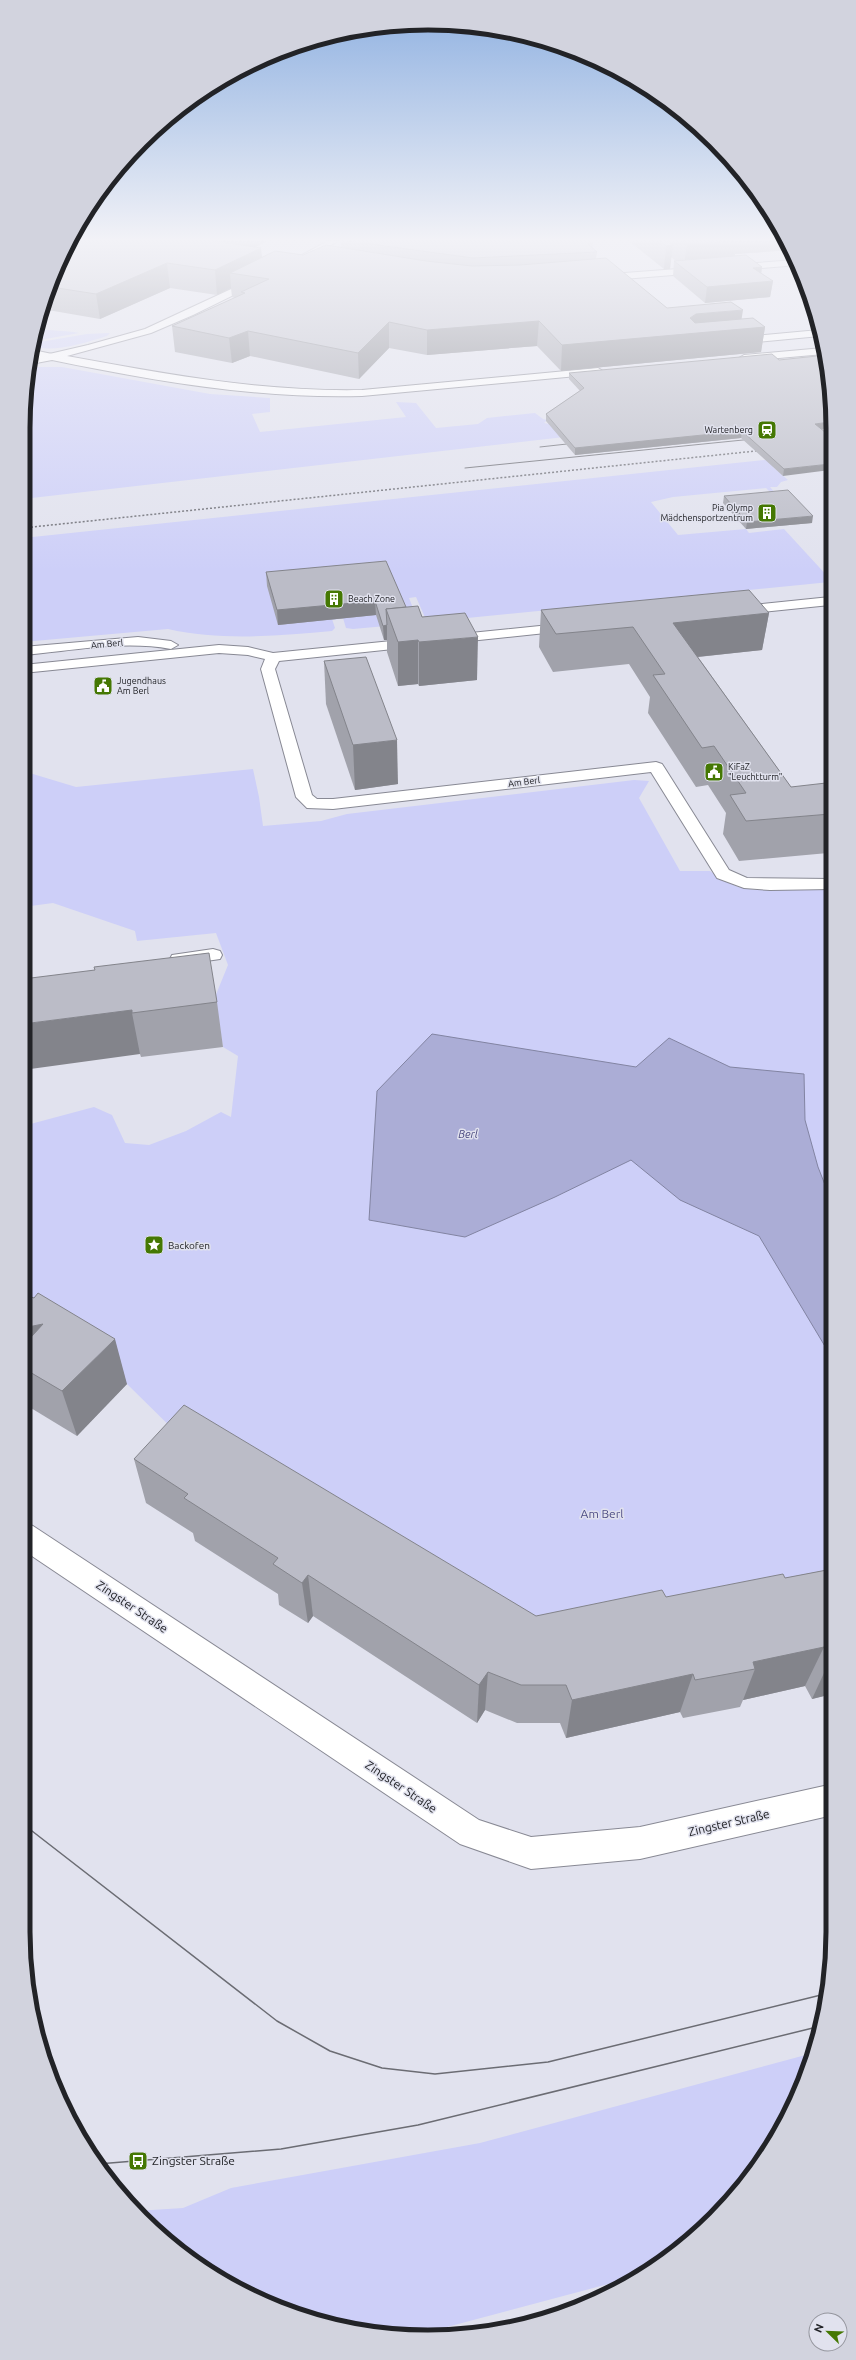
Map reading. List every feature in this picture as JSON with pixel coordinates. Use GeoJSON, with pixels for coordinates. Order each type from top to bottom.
{"type":"FeatureCollection","features":[{"type":"Feature","properties":{"kind":"street"},"geometry":{"type":"LineString","coordinates":[[36,360],[71,351]]}},
{"type":"Feature","properties":{"kind":"street"},"geometry":{"type":"LineString","coordinates":[[730,359],[812,351]]}},
{"type":"Feature","properties":{"kind":"street"},"geometry":{"type":"LineString","coordinates":[[37,354],[235,389],[324,394],[370,392],[605,371]]}},
{"type":"Feature","properties":{"kind":"street"},"geometry":{"type":"LineString","coordinates":[[721,612],[826,601]]}},
{"type":"Feature","properties":{"kind":"street","name":"Am Berl"},"geometry":{"type":"LineString","coordinates":[[30,668],[189,652],[235,650],[273,657],[580,626]]}},
{"type":"Feature","properties":{"kind":"street","name":"Am Berl"},"geometry":{"type":"LineString","coordinates":[[30,650],[145,641],[166,644],[189,652]]}},
{"type":"Feature","properties":{"kind":"street","name":"Am Berl"},"geometry":{"type":"LineString","coordinates":[[273,657],[268,669],[304,797],[313,804],[333,804],[656,767],[723,874],[744,883],[770,885],[826,884]]}},
{"type":"Feature","properties":{"kind":"street"},"geometry":{"type":"LineString","coordinates":[[164,961],[213,955]]}},
{"type":"Feature","properties":{"kind":"street","name":"Zingster Straße"},"geometry":{"type":"LineString","coordinates":[[30,1540],[471,1833],[531,1853],[640,1843],[826,1801]]}},
{"type":"Feature","properties":{"kind":"green space"},"geometry":{"type":"Polygon","coordinates":[[[35,367],[62,367],[210,394],[270,398],[270,412],[252,414],[260,432],[406,417],[396,402],[416,403],[436,428],[478,424],[487,418],[535,413],[547,420],[544,423],[554,425],[573,436],[30,498],[30,428],[35,367]]]}},
{"type":"Feature","properties":{"kind":"green space"},"geometry":{"type":"Polygon","coordinates":[[[826,453],[773,467],[788,480],[781,482],[777,487],[770,487],[776,494],[773,495],[766,488],[673,497],[651,502],[678,535],[746,529],[749,533],[784,529],[826,575],[826,582],[427,622],[416,597],[409,598],[419,623],[353,629],[346,628],[343,619],[332,620],[335,628],[332,631],[291,634],[229,636],[188,633],[168,629],[30,641],[30,537],[826,453]]]}},
{"type":"Feature","properties":{"kind":"green space"},"geometry":{"type":"Polygon","coordinates":[[[253,769],[263,826],[321,821],[347,814],[634,780],[649,781],[639,798],[680,871],[710,871],[722,880],[738,887],[756,890],[826,890],[826,1602],[542,1654],[194,1450],[127,1384],[30,1338],[30,1124],[94,1107],[112,1115],[125,1143],[149,1145],[186,1131],[221,1112],[231,1117],[238,1056],[223,1047],[215,997],[228,965],[216,933],[137,941],[135,931],[53,903],[30,906],[30,773],[76,787],[253,769]]]}},
{"type":"Feature","properties":{"kind":"green space"},"geometry":{"type":"Polygon","coordinates":[[[806,2055],[796,2084],[785,2108],[759,2153],[727,2194],[690,2231],[670,2248],[627,2277],[612,2285],[612,2283],[437,2330],[376,2327],[325,2316],[276,2300],[229,2277],[207,2263],[186,2248],[145,2210],[183,2208],[231,2188],[480,2143],[806,2055]]]}},
{"type":"Feature","properties":{"kind":"water","name":"Berl"},"geometry":{"type":"Polygon","coordinates":[[[432,1034],[636,1067],[669,1038],[730,1067],[804,1074],[805,1120],[818,1167],[826,1187],[826,1348],[759,1236],[680,1200],[631,1160],[555,1197],[465,1237],[369,1220],[377,1091],[432,1034]]]}},
{"type":"Feature","properties":{"kind":"building"},"geometry":{"type":"Polygon","coordinates":[[[349,351],[360,351],[358,353],[349,351]]]}},
{"type":"Feature","properties":{"kind":"building"},"geometry":{"type":"Polygon","coordinates":[[[772,354],[779,360],[817,356],[819,358],[823,376],[826,423],[815,424],[826,433],[826,464],[784,469],[742,431],[575,448],[546,414],[584,388],[569,373],[772,354]]]}},
{"type":"Feature","properties":{"kind":"building","name":"Pia Olymp Mädchensportzentrum"},"geometry":{"type":"Polygon","coordinates":[[[788,490],[813,516],[747,522],[724,496],[788,490]]]}},
{"type":"Feature","properties":{"kind":"building","name":"Beach Zone"},"geometry":{"type":"Polygon","coordinates":[[[386,561],[406,607],[386,609],[387,625],[383,626],[375,601],[277,610],[266,572],[386,561]]]}},
{"type":"Feature","properties":{"kind":"building"},"geometry":{"type":"Polygon","coordinates":[[[749,590],[769,613],[673,623],[791,787],[826,783],[826,814],[746,821],[730,795],[746,793],[714,746],[702,748],[653,675],[665,674],[633,627],[556,634],[541,610],[749,590]]]}},
{"type":"Feature","properties":{"kind":"building"},"geometry":{"type":"Polygon","coordinates":[[[418,606],[422,617],[465,613],[478,637],[419,642],[418,640],[398,642],[386,609],[418,606]]]}},
{"type":"Feature","properties":{"kind":"building"},"geometry":{"type":"Polygon","coordinates":[[[366,657],[397,740],[353,745],[324,661],[366,657]]]}},
{"type":"Feature","properties":{"kind":"building"},"geometry":{"type":"Polygon","coordinates":[[[209,953],[217,1002],[132,1013],[132,1010],[30,1023],[30,978],[95,970],[94,967],[209,953]]]}},
{"type":"Feature","properties":{"kind":"building"},"geometry":{"type":"Polygon","coordinates":[[[38,1293],[115,1339],[62,1391],[30,1372],[30,1338],[43,1324],[30,1327],[30,1297],[34,1298],[38,1293]]]}},
{"type":"Feature","properties":{"kind":"building"},"geometry":{"type":"Polygon","coordinates":[[[184,1405],[536,1616],[662,1590],[666,1597],[783,1574],[785,1578],[826,1570],[826,1651],[824,1647],[753,1662],[755,1669],[695,1680],[693,1674],[572,1700],[566,1685],[521,1685],[488,1672],[479,1685],[308,1575],[302,1583],[273,1564],[278,1558],[184,1498],[188,1494],[134,1459],[184,1405]]]}},
{"type":"Feature","properties":{"kind":"tram line"},"geometry":{"type":"LineString","coordinates":[[813,433],[826,431]]}},
{"type":"Feature","properties":{"kind":"tram line"},"geometry":{"type":"LineString","coordinates":[[465,468],[753,439]]}},
{"type":"Feature","properties":{"kind":"tram line"},"geometry":{"type":"LineString","coordinates":[[540,447],[576,443]]}},
{"type":"Feature","properties":{"kind":"tram line"},"geometry":{"type":"LineString","coordinates":[[30,1829],[277,2021],[330,2051],[382,2068],[435,2074],[548,2062],[821,1995]]}},
{"type":"Feature","properties":{"kind":"tram line"},"geometry":{"type":"LineString","coordinates":[[104,2163],[281,2149],[418,2125],[814,2028]]}},
{"type":"Feature","properties":{"kind":"railway"},"geometry":{"type":"LineString","coordinates":[[30,527],[765,450]]}},
{"type":"Feature","properties":{"kind":"place","name":"Wartenberg"},"geometry":{"type":"Point","coordinates":[767,430]}},
{"type":"Feature","properties":{"kind":"place","name":"Pia Olymp Mädchensportzentrum"},"geometry":{"type":"Point","coordinates":[767,513]}},
{"type":"Feature","properties":{"kind":"place","name":"Beach Zone"},"geometry":{"type":"Point","coordinates":[334,599]}},
{"type":"Feature","properties":{"kind":"place","name":"Jugendhaus Am Berl"},"geometry":{"type":"Point","coordinates":[103,686]}},
{"type":"Feature","properties":{"kind":"place","name":"KiFaZ \"Leuchtturm\""},"geometry":{"type":"Point","coordinates":[714,772]}},
{"type":"Feature","properties":{"kind":"place","name":"Backofen"},"geometry":{"type":"Point","coordinates":[154,1245]}},
{"type":"Feature","properties":{"kind":"place","name":"Zingster Straße"},"geometry":{"type":"Point","coordinates":[138,2161]}}]}
